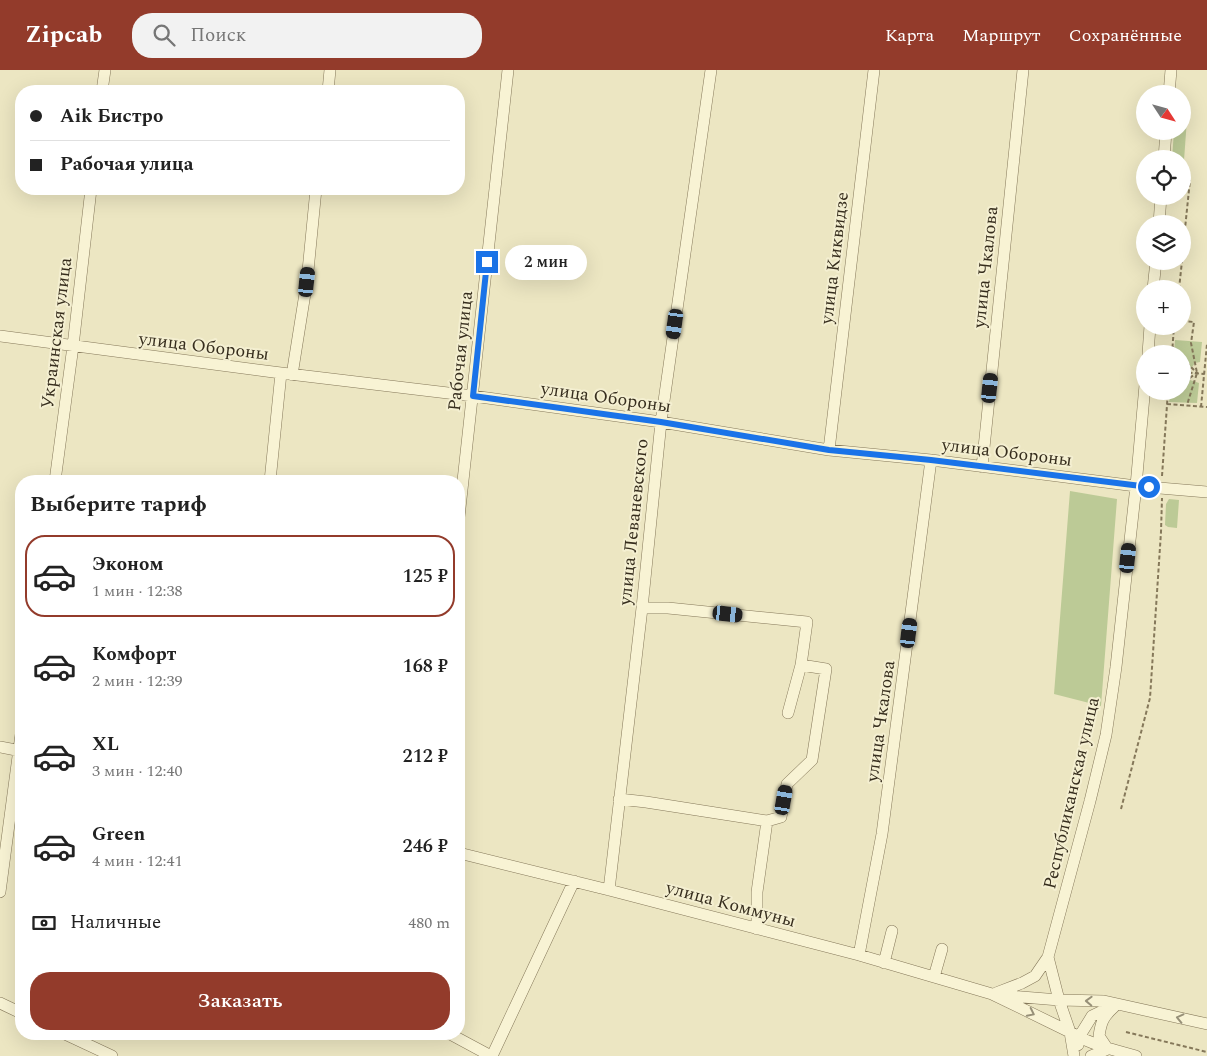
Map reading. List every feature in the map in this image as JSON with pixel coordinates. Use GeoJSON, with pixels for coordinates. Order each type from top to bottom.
{"type":"FeatureCollection","features":[{"type":"Feature","properties":{"kind":"street"},"geometry":{"type":"LineString","coordinates":[[103,85],[104,70]]}},
{"type":"Feature","properties":{"kind":"street"},"geometry":{"type":"LineString","coordinates":[[329,85],[330,70]]}},
{"type":"Feature","properties":{"kind":"street","name":"Рабочая улица"},"geometry":{"type":"LineString","coordinates":[[464,475],[508,70]]}},
{"type":"Feature","properties":{"kind":"street","name":"улица Леваневского"},"geometry":{"type":"LineString","coordinates":[[609,890],[642,608],[661,422],[710,70]]}},
{"type":"Feature","properties":{"kind":"street","name":"улица Киквидзе"},"geometry":{"type":"LineString","coordinates":[[829,450],[874,70]]}},
{"type":"Feature","properties":{"kind":"street","name":"улица Чкалова"},"geometry":{"type":"LineString","coordinates":[[982,467],[1023,70]]}},
{"type":"Feature","properties":{"kind":"street"},"geometry":{"type":"LineString","coordinates":[[1170,85],[1171,70]]}},
{"type":"Feature","properties":{"kind":"street","name":"Украинская улица"},"geometry":{"type":"LineString","coordinates":[[56,475],[90,195]]}},
{"type":"Feature","properties":{"kind":"street"},"geometry":{"type":"LineString","coordinates":[[271,475],[286,374],[307,282],[315,195]]}},
{"type":"Feature","properties":{"kind":"street","name":"улица Обороны"},"geometry":{"type":"LineString","coordinates":[[0,336],[286,374],[473,396],[661,422],[829,450],[931,460],[1136,486],[1207,492]]}},
{"type":"Feature","properties":{"kind":"street","name":"Республиканская улица"},"geometry":{"type":"LineString","coordinates":[[1076,1056],[1074,1034],[1059,1000],[1048,958],[1090,802],[1106,734],[1116,667],[1144,400]]}},
{"type":"Feature","properties":{"kind":"street","name":"улица Чкалова"},"geometry":{"type":"LineString","coordinates":[[859,955],[882,834],[931,460]]}},
{"type":"Feature","properties":{"kind":"street"},"geometry":{"type":"LineString","coordinates":[[642,608],[668,608],[807,622],[802,665],[788,713]]}},
{"type":"Feature","properties":{"kind":"street"},"geometry":{"type":"LineString","coordinates":[[619,799],[767,821],[782,816],[787,784],[812,760],[826,669],[802,665]]}},
{"type":"Feature","properties":{"kind":"street"},"geometry":{"type":"LineString","coordinates":[[0,747],[15,750]]}},
{"type":"Feature","properties":{"kind":"street"},"geometry":{"type":"LineString","coordinates":[[0,892],[15,786]]}},
{"type":"Feature","properties":{"kind":"street"},"geometry":{"type":"LineString","coordinates":[[757,929],[757,892],[767,821]]}},
{"type":"Feature","properties":{"kind":"street","name":"улица Коммуны"},"geometry":{"type":"LineString","coordinates":[[465,854],[574,880],[859,955],[992,994],[1108,1049],[1136,1056]]}},
{"type":"Feature","properties":{"kind":"street"},"geometry":{"type":"LineString","coordinates":[[461,1040],[491,1056],[574,880]]}},
{"type":"Feature","properties":{"kind":"street"},"geometry":{"type":"LineString","coordinates":[[884,963],[892,931]]}},
{"type":"Feature","properties":{"kind":"street"},"geometry":{"type":"LineString","coordinates":[[934,977],[942,949]]}},
{"type":"Feature","properties":{"kind":"street"},"geometry":{"type":"LineString","coordinates":[[992,994],[1035,976],[1048,958]]}},
{"type":"Feature","properties":{"kind":"street","name":"улица Коммуны"},"geometry":{"type":"LineString","coordinates":[[992,994],[1059,1000],[1104,1001],[1207,1024]]}},
{"type":"Feature","properties":{"kind":"street"},"geometry":{"type":"LineString","coordinates":[[0,1003],[15,1010]]}},
{"type":"Feature","properties":{"kind":"street"},"geometry":{"type":"LineString","coordinates":[[1074,1034],[1092,1016],[1117,1004]]}},
{"type":"Feature","properties":{"kind":"street"},"geometry":{"type":"LineString","coordinates":[[1091,1056],[1108,1049],[1099,1036],[1101,1022],[1117,1004]]}},
{"type":"Feature","properties":{"kind":"street"},"geometry":{"type":"LineString","coordinates":[[78,1040],[112,1056]]}},
{"type":"Feature","properties":{"kind":"path"},"geometry":{"type":"LineString","coordinates":[[1186,405],[1197,373],[1191,343],[1194,322],[1191,322]]}},
{"type":"Feature","properties":{"kind":"path"},"geometry":{"type":"LineString","coordinates":[[1201,406],[1207,344]]}},
{"type":"Feature","properties":{"kind":"path"},"geometry":{"type":"LineString","coordinates":[[1191,367],[1197,373]]}},
{"type":"Feature","properties":{"kind":"path"},"geometry":{"type":"LineString","coordinates":[[1191,373],[1204,374]]}},
{"type":"Feature","properties":{"kind":"path"},"geometry":{"type":"LineString","coordinates":[[1191,377],[1197,373]]}},
{"type":"Feature","properties":{"kind":"path"},"geometry":{"type":"LineString","coordinates":[[1122,809],[1150,698],[1161,532],[1161,472],[1168,400]]}},
{"type":"Feature","properties":{"kind":"path"},"geometry":{"type":"LineString","coordinates":[[1167,404],[1207,407]]}},
{"type":"Feature","properties":{"kind":"path"},"geometry":{"type":"LineString","coordinates":[[1126,1032],[1207,1052]]}},
{"type":"Feature","properties":{"kind":"green space"},"geometry":{"type":"Polygon","coordinates":[[[1173,140],[1185,140],[1185,150],[1173,150],[1173,140]]]}},
{"type":"Feature","properties":{"kind":"green space"},"geometry":{"type":"Polygon","coordinates":[[[1175,340],[1202,342],[1200,362],[1195,363],[1191,368],[1191,345],[1175,345],[1175,340]]]}},
{"type":"Feature","properties":{"kind":"green space"},"geometry":{"type":"Polygon","coordinates":[[[1191,380],[1199,383],[1197,403],[1169,402],[1169,400],[1191,400],[1191,380]]]}},
{"type":"Feature","properties":{"kind":"green space"},"geometry":{"type":"Polygon","coordinates":[[[1070,491],[1117,499],[1101,706],[1054,694],[1070,491]]]}},
{"type":"Feature","properties":{"kind":"green space"},"geometry":{"type":"Polygon","coordinates":[[[1169,499],[1179,500],[1177,528],[1165,525],[1166,504],[1169,499]]]}},
{"type":"Feature","properties":{"kind":"route"},"geometry":{"type":"LineString","coordinates":[[487,262],[473,396],[661,422],[829,450],[931,460],[1149,487]]}}]}
